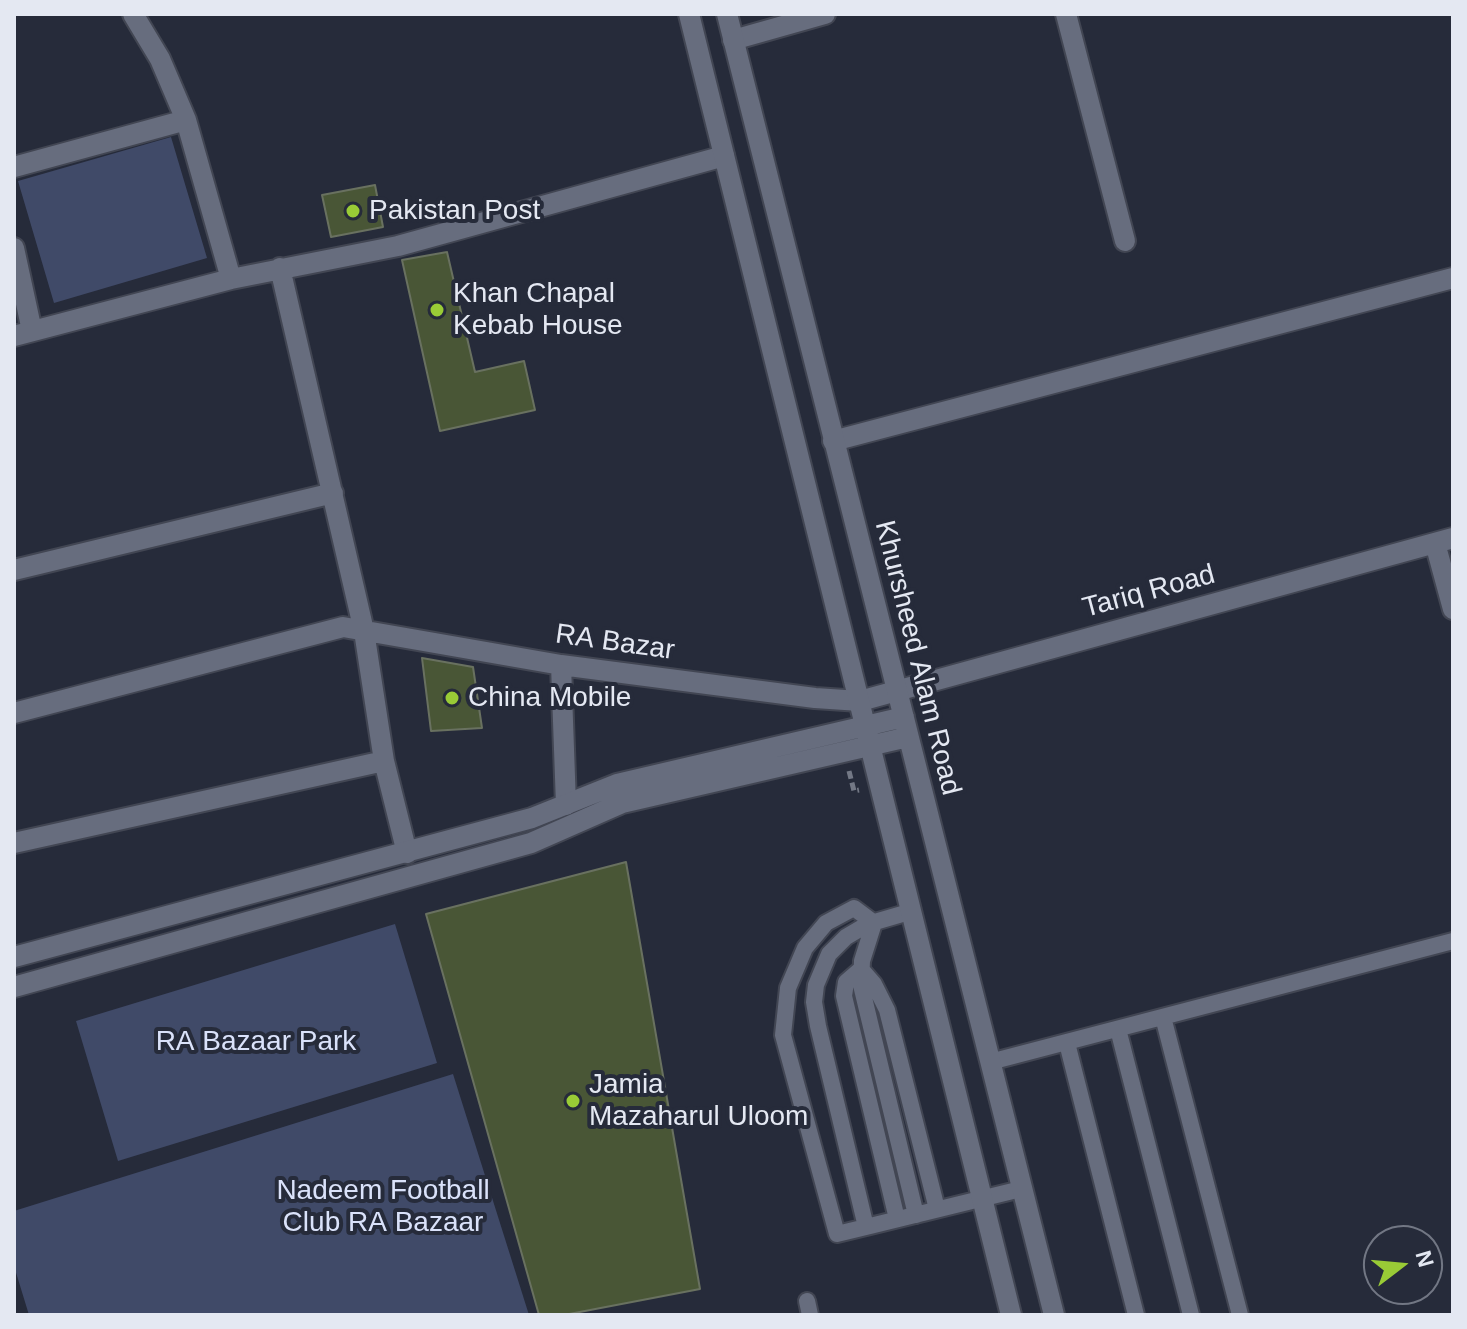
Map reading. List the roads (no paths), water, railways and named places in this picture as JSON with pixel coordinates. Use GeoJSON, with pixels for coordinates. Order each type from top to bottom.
{"type":"FeatureCollection","features":[{"type":"Feature","properties":{"kind":"street"},"geometry":{"type":"LineString","coordinates":[[133,14],[160,59],[186,120],[231,279]]}},
{"type":"Feature","properties":{"kind":"street"},"geometry":{"type":"LineString","coordinates":[[689,14],[1011,1315]]}},
{"type":"Feature","properties":{"kind":"street","name":"Khursheed Alam Road"},"geometry":{"type":"LineString","coordinates":[[727,14],[1054,1315]]}},
{"type":"Feature","properties":{"kind":"street"},"geometry":{"type":"LineString","coordinates":[[733,40],[825,14]]}},
{"type":"Feature","properties":{"kind":"street"},"geometry":{"type":"LineString","coordinates":[[1066,14],[1125,241]]}},
{"type":"Feature","properties":{"kind":"street"},"geometry":{"type":"LineString","coordinates":[[14,167],[186,120]]}},
{"type":"Feature","properties":{"kind":"street"},"geometry":{"type":"LineString","coordinates":[[14,248],[23,334],[231,279],[422,240],[724,156]]}},
{"type":"Feature","properties":{"kind":"street"},"geometry":{"type":"LineString","coordinates":[[280,268],[364,631],[384,761],[407,853]]}},
{"type":"Feature","properties":{"kind":"street"},"geometry":{"type":"LineString","coordinates":[[833,441],[1453,278]]}},
{"type":"Feature","properties":{"kind":"street"},"geometry":{"type":"LineString","coordinates":[[14,570],[333,493]]}},
{"type":"Feature","properties":{"kind":"street"},"geometry":{"type":"LineString","coordinates":[[1444,541],[1453,609]]}},
{"type":"Feature","properties":{"kind":"street","name":"Tariq Road"},"geometry":{"type":"LineString","coordinates":[[860,701],[1444,541]]}},
{"type":"Feature","properties":{"kind":"street","name":"RA Bazar"},"geometry":{"type":"LineString","coordinates":[[14,713],[343,627],[561,665],[815,698],[860,701]]}},
{"type":"Feature","properties":{"kind":"street"},"geometry":{"type":"LineString","coordinates":[[561,665],[566,805]]}},
{"type":"Feature","properties":{"kind":"street"},"geometry":{"type":"LineString","coordinates":[[14,987],[531,843],[622,803],[906,727]]}},
{"type":"Feature","properties":{"kind":"street"},"geometry":{"type":"LineString","coordinates":[[14,957],[407,853],[566,805],[617,784],[868,736]]}},
{"type":"Feature","properties":{"kind":"street"},"geometry":{"type":"LineString","coordinates":[[14,843],[384,761]]}},
{"type":"Feature","properties":{"kind":"lane"},"geometry":{"type":"LineString","coordinates":[[874,923],[854,908],[838,914],[815,934],[792,975],[783,1021],[783,1035],[837,1234],[1021,1189]]}},
{"type":"Feature","properties":{"kind":"lane"},"geometry":{"type":"LineString","coordinates":[[866,1227],[814,1002],[819,974],[829,954],[846,937],[874,923],[909,912]]}},
{"type":"Feature","properties":{"kind":"lane"},"geometry":{"type":"LineString","coordinates":[[874,923],[861,969],[866,1013],[916,1215]]}},
{"type":"Feature","properties":{"kind":"lane"},"geometry":{"type":"LineString","coordinates":[[990,1062],[1453,941]]}},
{"type":"Feature","properties":{"kind":"lane"},"geometry":{"type":"LineString","coordinates":[[861,969],[874,984],[887,1010],[937,1209]]}},
{"type":"Feature","properties":{"kind":"lane"},"geometry":{"type":"LineString","coordinates":[[861,969],[846,982],[844,996],[897,1219]]}},
{"type":"Feature","properties":{"kind":"lane"},"geometry":{"type":"LineString","coordinates":[[1163,1017],[1240,1315]]}},
{"type":"Feature","properties":{"kind":"lane"},"geometry":{"type":"LineString","coordinates":[[1118,1029],[1191,1315]]}},
{"type":"Feature","properties":{"kind":"lane"},"geometry":{"type":"LineString","coordinates":[[1067,1043],[1136,1315]]}},
{"type":"Feature","properties":{"kind":"place","name":"Pakistan Post"},"geometry":{"type":"Point","coordinates":[353,211]}},
{"type":"Feature","properties":{"kind":"place","name":"Khan Chapal Kebab House"},"geometry":{"type":"Point","coordinates":[437,310]}},
{"type":"Feature","properties":{"kind":"place","name":"China Mobile"},"geometry":{"type":"Point","coordinates":[452,698]}},
{"type":"Feature","properties":{"kind":"place","name":"Jamia Mazaharul Uloom"},"geometry":{"type":"Point","coordinates":[573,1101]}},
{"type":"Feature","properties":{"kind":"park label","name":"RA Bazaar Park"},"geometry":{"type":"Point","coordinates":[256,1042]}},
{"type":"Feature","properties":{"kind":"park label","name":"Nadeem Football Club RA Bazaar"},"geometry":{"type":"Point","coordinates":[383,1207]}}]}
